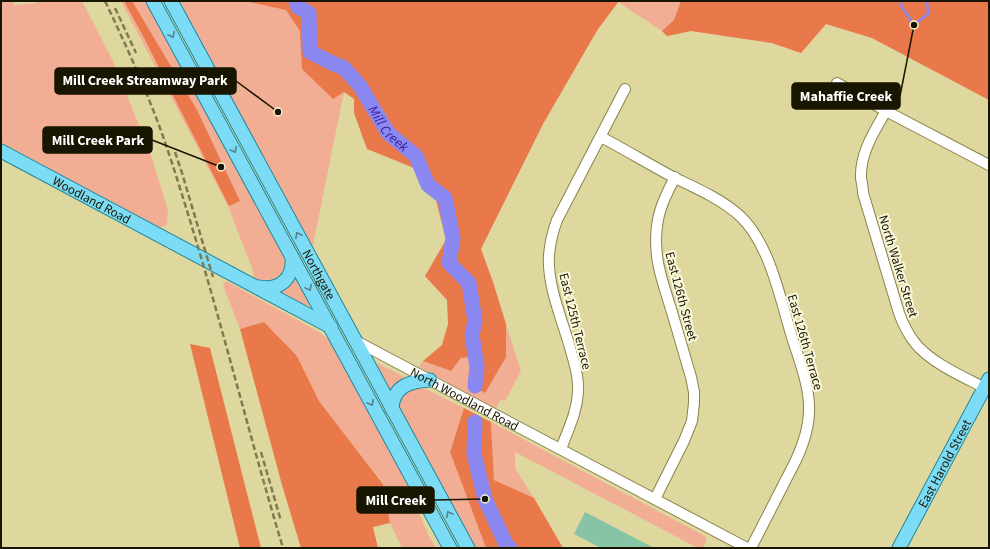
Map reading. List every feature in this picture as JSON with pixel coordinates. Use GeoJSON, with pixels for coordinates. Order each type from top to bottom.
{"type":"FeatureCollection","features":[{"type":"Feature","properties":{"kind":"main road","name":"Northgate"},"geometry":{"type":"LineString","coordinates":[[153,1],[450,548]]}},
{"type":"Feature","properties":{"kind":"main road","name":"Northgate"},"geometry":{"type":"LineString","coordinates":[[171,1],[468,548]]}},
{"type":"Feature","properties":{"kind":"main road","name":"Woodland Road"},"geometry":{"type":"LineString","coordinates":[[1,151],[182,248]]}},
{"type":"Feature","properties":{"kind":"main road","name":"North Woodland Road"},"geometry":{"type":"LineString","coordinates":[[182,248],[356,341]]}},
{"type":"Feature","properties":{"kind":"main road"},"geometry":{"type":"LineString","coordinates":[[255,286],[270,288],[276,287],[282,283],[287,279],[293,266],[292,257]]}},
{"type":"Feature","properties":{"kind":"main road"},"geometry":{"type":"LineString","coordinates":[[392,409],[395,396],[404,386],[410,382],[430,380]]}},
{"type":"Feature","properties":{"kind":"main road","name":"East Harold Street"},"geometry":{"type":"LineString","coordinates":[[899,548],[987,386]]}},
{"type":"Feature","properties":{"kind":"street"},"geometry":{"type":"LineString","coordinates":[[837,83],[989,165]]}},
{"type":"Feature","properties":{"kind":"street","name":"East 125th Terrace"},"geometry":{"type":"LineString","coordinates":[[561,449],[577,407],[578,391],[577,376],[572,356],[552,287],[549,256],[551,239],[557,220],[625,89]]}},
{"type":"Feature","properties":{"kind":"street","name":"North Walker Street"},"geometry":{"type":"LineString","coordinates":[[886,110],[870,139],[865,152],[861,178],[863,194],[899,313],[914,343],[925,354],[947,368],[987,386]]}},
{"type":"Feature","properties":{"kind":"street"},"geometry":{"type":"LineString","coordinates":[[601,137],[675,177]]}},
{"type":"Feature","properties":{"kind":"street","name":"East 126th Street"},"geometry":{"type":"LineString","coordinates":[[655,499],[684,441],[692,421],[694,403],[694,392],[691,377],[660,275],[656,255],[657,224],[659,213],[665,195],[675,177]]}},
{"type":"Feature","properties":{"kind":"street","name":"East 126th Terrace"},"geometry":{"type":"LineString","coordinates":[[675,177],[729,206],[754,233],[765,253],[772,273],[803,374],[808,396],[809,419],[801,448],[751,548]]}},
{"type":"Feature","properties":{"kind":"street","name":"North Woodland Road"},"geometry":{"type":"LineString","coordinates":[[356,341],[746,548]]}},
{"type":"Feature","properties":{"kind":"shaded area"},"geometry":{"type":"Polygon","coordinates":[[[1,1],[14,1],[14,5],[36,3],[36,1],[82,1],[113,61],[150,152],[168,210],[167,225],[159,228],[1,144],[1,1]]]}},
{"type":"Feature","properties":{"kind":"shaded area"},"geometry":{"type":"Polygon","coordinates":[[[121,1],[146,1],[285,260],[284,271],[279,278],[273,282],[266,283],[254,279],[253,271],[228,206],[121,1]]]}},
{"type":"Feature","properties":{"kind":"shaded area"},"geometry":{"type":"Polygon","coordinates":[[[124,1],[132,1],[197,110],[240,201],[229,206],[124,1]]]}},
{"type":"Feature","properties":{"kind":"shaded area"},"geometry":{"type":"Polygon","coordinates":[[[172,1],[989,1],[989,100],[872,38],[826,24],[801,53],[772,43],[691,31],[667,36],[662,31],[618,2],[598,29],[481,89],[428,185],[416,156],[360,86],[344,92],[312,250],[172,1]]]}},
{"type":"Feature","properties":{"kind":"shaded area"},"geometry":{"type":"Polygon","coordinates":[[[245,1],[619,1],[598,29],[543,124],[481,249],[506,324],[506,357],[485,393],[470,385],[479,364],[473,357],[461,358],[451,371],[423,361],[442,345],[448,324],[447,300],[425,276],[446,240],[436,200],[424,172],[367,149],[354,113],[354,99],[344,92],[333,99],[302,69],[300,31],[286,10],[245,1]]]}},
{"type":"Feature","properties":{"kind":"shaded area"},"geometry":{"type":"Polygon","coordinates":[[[681,1],[989,1],[989,100],[872,38],[826,24],[801,53],[772,43],[691,31],[667,36],[662,31],[674,20],[681,1]]]}},
{"type":"Feature","properties":{"kind":"shaded area"},"geometry":{"type":"Polygon","coordinates":[[[295,278],[310,305],[306,306],[281,293],[280,291],[295,278]]]}},
{"type":"Feature","properties":{"kind":"shaded area"},"geometry":{"type":"Polygon","coordinates":[[[226,281],[319,332],[329,340],[404,478],[428,534],[436,548],[402,548],[390,523],[383,483],[319,401],[297,356],[264,322],[240,329],[223,285],[226,281]]]}},
{"type":"Feature","properties":{"kind":"shaded area"},"geometry":{"type":"Polygon","coordinates":[[[264,322],[297,356],[319,401],[383,484],[390,523],[373,527],[378,548],[301,548],[282,485],[240,329],[264,322]]]}},
{"type":"Feature","properties":{"kind":"shaded area"},"geometry":{"type":"Polygon","coordinates":[[[506,324],[521,371],[505,401],[501,399],[496,408],[419,367],[423,361],[451,371],[461,358],[473,357],[479,364],[506,357],[506,324]]]}},
{"type":"Feature","properties":{"kind":"shaded area"},"geometry":{"type":"Polygon","coordinates":[[[190,344],[210,348],[261,548],[240,548],[190,344]]]}},
{"type":"Feature","properties":{"kind":"shaded area"},"geometry":{"type":"Polygon","coordinates":[[[377,363],[403,376],[404,378],[397,383],[390,392],[374,365],[377,363]]]}},
{"type":"Feature","properties":{"kind":"shaded area"},"geometry":{"type":"Polygon","coordinates":[[[417,386],[464,408],[450,452],[486,548],[473,548],[399,409],[402,396],[417,386]]]}},
{"type":"Feature","properties":{"kind":"shaded area"},"geometry":{"type":"Polygon","coordinates":[[[464,408],[491,422],[494,480],[534,498],[563,548],[486,548],[450,452],[464,408]]]}},
{"type":"Feature","properties":{"kind":"shaded area"},"geometry":{"type":"Polygon","coordinates":[[[491,422],[705,536],[705,544],[702,548],[698,548],[515,452],[515,468],[534,498],[494,480],[491,422]]]}},
{"type":"Feature","properties":{"kind":"building"},"geometry":{"type":"Polygon","coordinates":[[[585,512],[654,548],[601,548],[574,534],[585,512]]]}},
{"type":"Feature","properties":{"kind":"waterway","name":"Mill Creek"},"geometry":{"type":"LineString","coordinates":[[296,1],[298,7],[309,13],[310,52],[344,68],[360,86],[388,133],[416,156],[428,185],[445,198],[453,238],[449,263],[469,283],[475,321],[472,335],[477,367],[475,386]]}},
{"type":"Feature","properties":{"kind":"waterway"},"geometry":{"type":"LineString","coordinates":[[900,1],[902,7],[914,25],[928,14],[927,1]]}},
{"type":"Feature","properties":{"kind":"waterway","name":"Mill Creek"},"geometry":{"type":"LineString","coordinates":[[475,422],[474,454],[485,499],[506,544],[510,548]]}},
{"type":"Feature","properties":{"kind":"railway"},"geometry":{"type":"LineString","coordinates":[[105,1],[147,96],[174,169],[195,237],[283,548]]}},
{"type":"Feature","properties":{"kind":"railway"},"geometry":{"type":"LineString","coordinates":[[115,8],[136,53]]}},
{"type":"Feature","properties":{"kind":"railway"},"geometry":{"type":"LineString","coordinates":[[175,152],[213,277]]}},
{"type":"Feature","properties":{"kind":"railway"},"geometry":{"type":"LineString","coordinates":[[261,452],[281,521]]}},
{"type":"Feature","properties":{"kind":"place","name":"Mahaffie Creek"},"geometry":{"type":"Point","coordinates":[914,25]}},
{"type":"Feature","properties":{"kind":"place","name":"Mill Creek Streamway Park"},"geometry":{"type":"Point","coordinates":[278,112]}},
{"type":"Feature","properties":{"kind":"place","name":"Mill Creek Park"},"geometry":{"type":"Point","coordinates":[221,167]}},
{"type":"Feature","properties":{"kind":"place","name":"Mill Creek"},"geometry":{"type":"Point","coordinates":[485,499]}}]}
